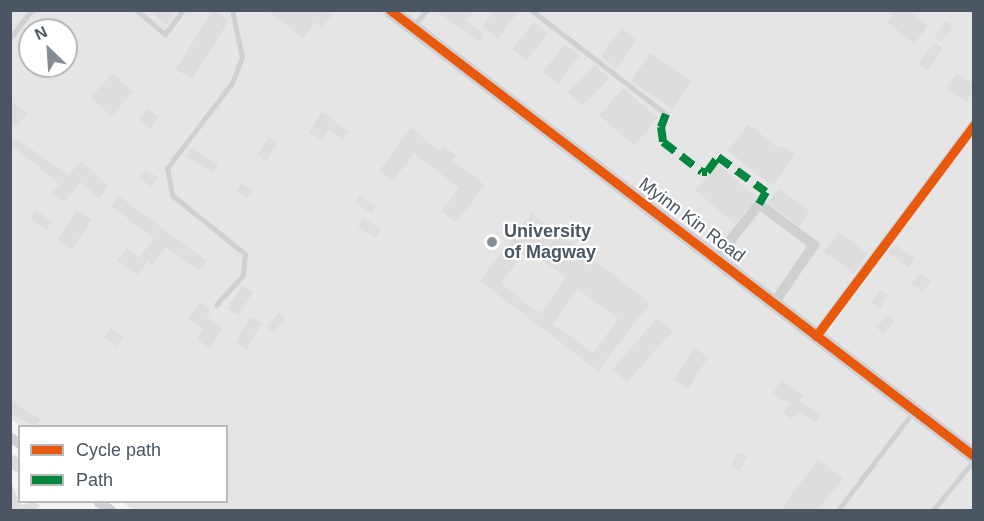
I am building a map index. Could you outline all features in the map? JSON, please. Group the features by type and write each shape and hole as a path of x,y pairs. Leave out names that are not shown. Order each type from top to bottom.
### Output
{"street":[{"name":"Myinn Kin Road","path":"390,10 974,458"},
{"path":"816,336 974,125"},
{"path":"716,259 759,204 805,238 814,245 774,303"}],"lane":[{"path":"10,38 32,10"},
{"path":"136,10 165,34 183,10"},
{"path":"216,305 243,274 245,254 172,195 167,168 232,83 242,57 232,10"},
{"path":"412,28 427,10"},
{"path":"531,10 666,114"},
{"path":"838,510 914,411"},
{"path":"933,510 974,458"}],"shaded area":[{"name":"University of Magway","path":"10,11 973,11 973,510 134,510 124,503 228,503 228,425 20,425 11,419"}],"building":[{"path":"149,10 176,10 166,24"},
{"path":"213,10 229,20 192,79 176,69"},
{"path":"267,10 325,10 332,15 322,28 315,22 303,38"},
{"path":"435,10 474,10 466,21 484,34 479,42"},
{"path":"494,10 519,10 498,39 482,27"},
{"path":"896,10 908,10 928,26 914,44 887,22"},
{"path":"946,21 953,26 942,42 934,37"},
{"path":"534,22 548,33 527,61 512,50"},
{"path":"621,29 636,40 616,68 601,57"},
{"path":"934,42 943,48 928,71 919,64"},
{"path":"564,44 579,55 558,84 543,73"},
{"path":"650,53 691,81 672,109 631,81"},
{"path":"595,65 609,79 582,106 568,92"},
{"path":"112,73 133,91 111,116 90,98"},
{"path":"956,73 974,84 967,103 946,89"},
{"path":"623,88 658,118 634,145 599,115"},
{"path":"10,100 27,113 17,127 10,122"},
{"path":"147,108 159,117 151,128 139,119"},
{"path":"322,112 349,132 343,140 328,130 321,140 309,132"},
{"path":"748,124 779,148 782,145 795,154 772,186 728,151"},
{"path":"411,128 439,150 443,146 456,155 452,160 485,185 456,222 441,211 459,188 414,153 393,181 379,171"},
{"path":"269,137 278,143 266,161 257,154"},
{"path":"17,139 69,175 81,160 108,186 99,199 81,182 64,202 52,193 59,184 12,145"},
{"path":"192,148 218,164 213,173 187,156"},
{"path":"718,164 758,197 735,224 696,191"},
{"path":"146,169 158,178 151,187 139,178"},
{"path":"241,184 252,190 247,198 237,191"},
{"path":"779,188 810,212 799,226 768,202"},
{"path":"360,195 377,206 372,213 355,203"},
{"path":"119,196 207,261 199,271 166,247 153,265 148,261 137,275 117,260 127,248 139,258 154,238 111,206"},
{"path":"36,210 52,222 46,230 30,218"},
{"path":"77,210 92,220 72,250 57,240"},
{"path":"532,213 650,303 598,371 480,281","holes":["527,249 566,277 540,314 501,283","578,289 618,319 593,353 553,324"]},
{"path":"363,218 381,229 376,237 358,227"},
{"path":"838,232 868,254 854,273 824,251"},
{"path":"894,244 915,258 908,268 888,252"},
{"path":"919,273 931,281 923,292 912,284"},
{"path":"242,285 253,292 238,316 227,309"},
{"path":"879,290 888,295 880,308 872,303"},
{"path":"200,302 211,310 206,316 223,329 209,348 197,339 204,330 188,318"},
{"path":"279,312 286,318 273,332 267,326"},
{"path":"888,315 895,322 883,334 876,327"},
{"path":"250,317 261,323 247,350 235,343"},
{"path":"657,318 672,331 627,382 612,369"},
{"path":"111,328 124,338 117,347 104,337"},
{"path":"694,348 708,357 688,389 673,380"},
{"path":"781,380 804,396 800,401 821,415 816,423 799,411 792,419 783,412 789,404 773,393"},
{"path":"10,399 40,419 33,425 10,413"},
{"path":"738,452 747,457 739,471 730,466"},
{"path":"13,454 18,458 18,473 10,468"},
{"path":"818,459 843,478 818,510 781,510"},
{"path":"10,480 18,503 21,505 37,503 40,507 34,510 10,510"}],"marked path":[{"path":"666,114 661,127 663,142 702,172 707,172 718,157 766,192 759,204"}],"cycle path":[{"path":"390,10 974,456"},
{"path":"816,336 974,125"}],"place":[{"name":"University of Magway","path":"492,242"}]}
